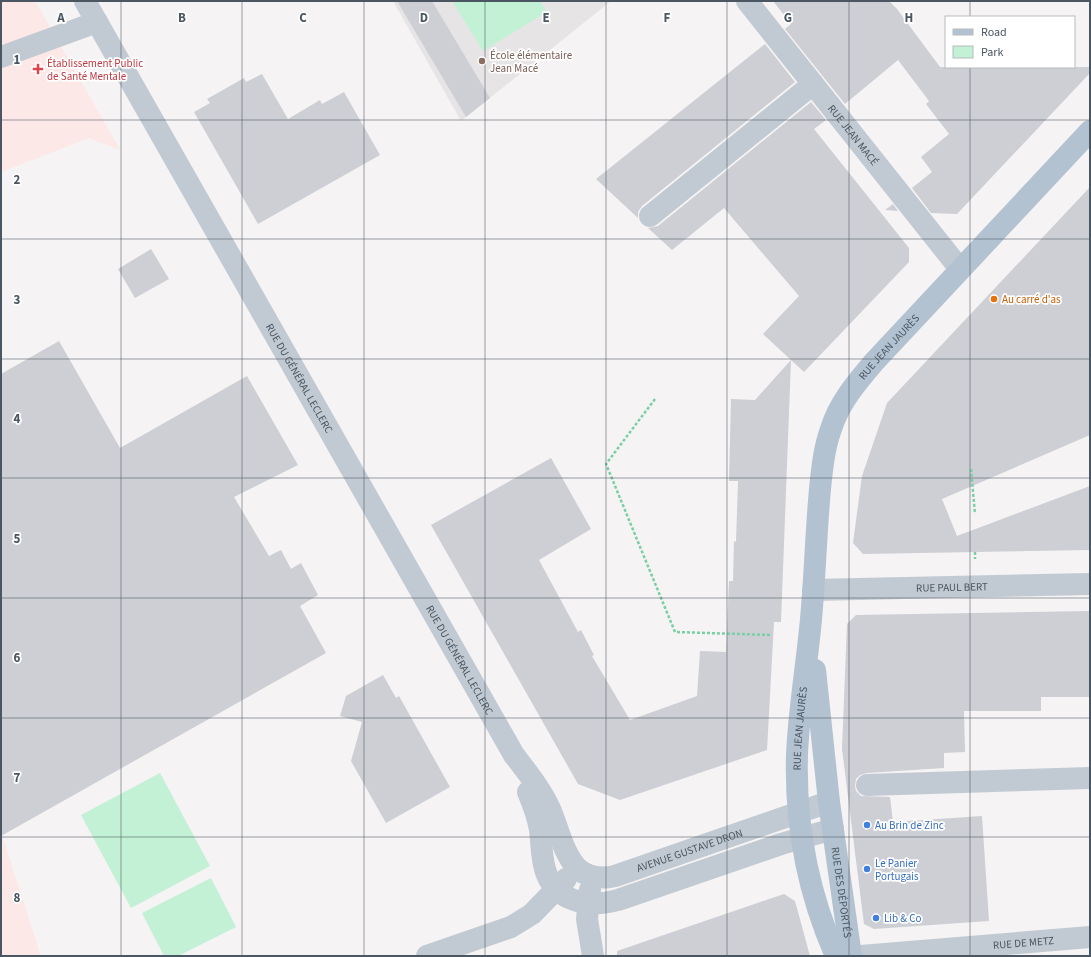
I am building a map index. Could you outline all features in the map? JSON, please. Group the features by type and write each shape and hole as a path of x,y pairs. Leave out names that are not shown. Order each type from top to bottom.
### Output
{"main road":[{"name":"RUE JEAN JAURÈS","path":"803,838 799,812 797,754 803,678 811,620 823,462 831,428 838,411 855,384 960,269 1090,131"},
{"name":"RUE JEAN JAURÈS","path":"811,620 819,723 833,829"},
{"name":"RUE DES DÉPORTÉS","path":"833,829 851,956"},
{"name":"RUE DES DÉPORTÉS","path":"803,838 815,898 836,956"}],"street":[{"name":"RUE DU GÉNÉRAL LECLERC","path":"85,1 514,755 540,790 550,808 564,844 585,872"},
{"name":"RUE JEAN MACÉ","path":"747,1 960,269"},
{"path":"1,57 97,22"},
{"path":"650,216 813,84"},
{"name":"RUE PAUL BERT","path":"813,590 1090,584"},
{"name":"RUE DU GÉNÉRAL LECLERC","path":"514,755 537,819 547,874 557,889"},
{"path":"867,785 1090,778"},
{"name":"AVENUE GUSTAVE DRON","path":"585,872 606,878 615,876 829,802"},
{"path":"557,889 571,899 588,904 602,904 833,829"},
{"path":"427,956 511,927 532,914 557,889 585,872 588,904 587,919 593,956"},
{"name":"RUE DE METZ","path":"861,956 1090,937"}],"path":[{"path":"655,398 606,464 675,632 772,635"},
{"path":"971,469 974,514"}],"shaded area":[{"name":"Établissement Public de Santé Mentale","path":"1,1 35,1 120,150 89,138 1,172"},
{"name":"École élémentaire Jean Macé","path":"393,1 611,1 461,121"},
{"path":"1,832 36,941 40,956 1,956"}],"green space":[{"path":"452,1 540,1 547,12 483,51"},
{"path":"160,773 210,866 131,908 81,815"},
{"path":"211,878 236,927 178,956 164,956 142,913"}],"building":[{"path":"397,1 432,1 490,98 466,117"},
{"path":"773,1 889,1 897,9 940,67 1090,67 1090,73 957,214 931,213 912,188 932,172 921,157 949,134 926,104 929,101 898,60 845,104 785,29 791,24"},
{"path":"765,44 795,82 642,206 638,212 638,218 596,179"},
{"path":"262,74 288,119 320,100 322,104 344,92 380,155 258,224 194,112 210,103 207,99 244,78 246,82"},
{"path":"811,102 826,120 814,129 909,248 909,262 804,372 763,334 799,296 724,208 672,250 648,228 658,226"},
{"path":"1090,187 1090,435 942,499 957,536 1090,486 1090,550 863,554 853,543 862,476 887,403"},
{"path":"893,204 898,211 885,210"},
{"path":"151,249 169,279 135,298 118,269"},
{"path":"59,341 120,448 247,376 298,465 234,497 269,556 281,550 291,569 301,563 318,595 300,606 326,653 1,836 1,374"},
{"path":"791,360 781,622 774,622 767,750 620,800 578,784 431,525 551,458 591,529 539,560 578,632 581,630 594,655 592,656 630,720 697,696 700,651 726,652 729,581 733,581 734,541 736,542 738,481 729,481 731,399 755,400"},
{"path":"1090,611 1090,697 1041,697 1041,711 964,711 965,752 944,753 944,768 867,773 860,775 856,779 856,791 861,796 890,797 893,822 982,816 989,921 874,929 864,924 842,749 847,624 856,615"},
{"path":"383,675 396,698 399,696 450,787 386,823 351,761 362,722 340,716 346,696"},
{"path":"784,894 795,901 810,956 617,956 617,951"}],"place":[{"name":"École élémentaire Jean Macé","path":"482,61"},
{"name":"Établissement Public de Santé Mentale","path":"38,69"},
{"name":"Au carré d'as","path":"994,299"},
{"name":"Au Brin de Zinc","path":"867,825"},
{"name":"Le Panier Portugais","path":"867,869"},
{"name":"Lib & Co","path":"876,918"}]}
